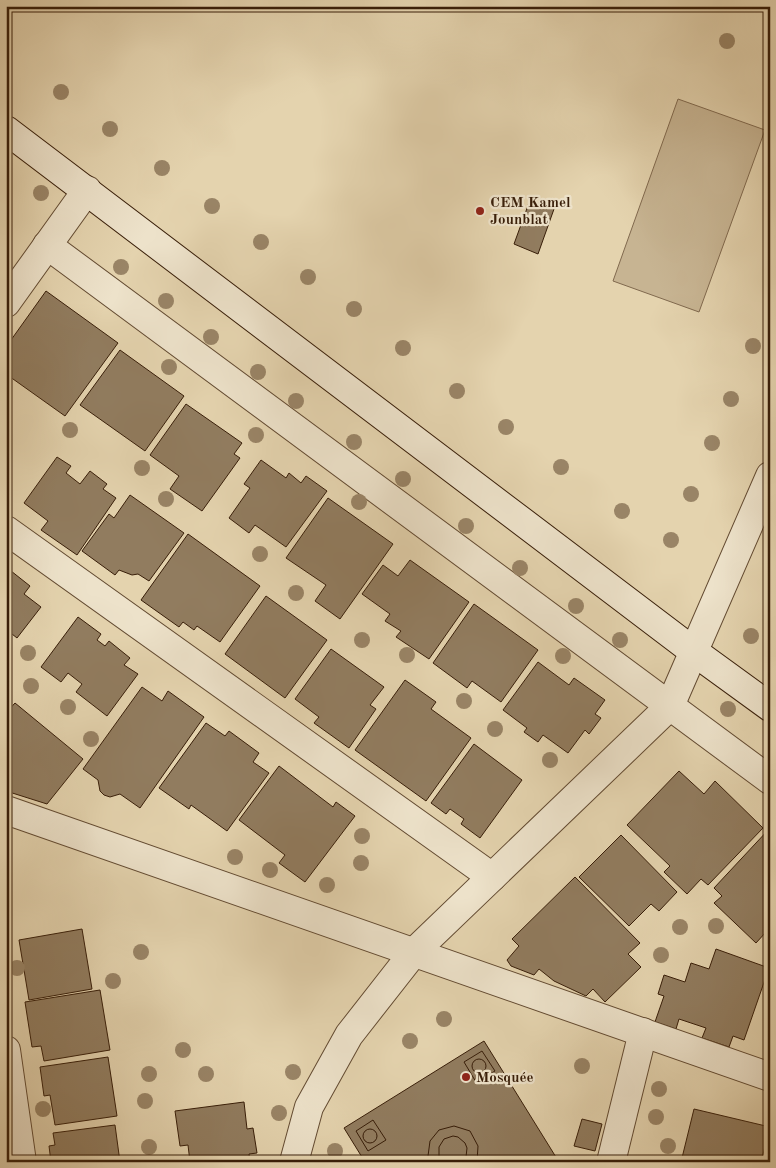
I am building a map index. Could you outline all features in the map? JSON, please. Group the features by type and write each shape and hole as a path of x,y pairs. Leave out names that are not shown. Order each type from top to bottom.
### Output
{"street":[{"path":"6,130 693,651 770,707"},
{"path":"6,303 87,190"},
{"path":"48,245 770,780"},
{"path":"294,1162 309,1107 349,1035 414,952 670,706 770,476"},
{"path":"6,530 492,877"},
{"path":"6,810 770,1076"},
{"path":"611,1162 643,1032"},
{"path":"6,1050 22,1162"}],"shaded area":[{"path":"678,99 765,130 699,312 613,281"}],"building":[{"path":"530,200 554,209 538,254 514,244"},
{"path":"46,291 118,343 65,416 6,374 6,347"},
{"path":"120,350 184,396 145,451 80,405"},
{"path":"186,404 242,443 234,454 240,458 202,511 170,489 179,476 150,455"},
{"path":"57,457 71,466 66,473 80,484 90,471 107,484 103,489 116,498 77,555 41,530 48,521 24,503"},
{"path":"261,460 286,478 289,473 301,483 306,476 327,491 286,547 255,525 249,533 229,518 250,488 244,484"},
{"path":"130,495 184,533 149,581 138,574 132,575 119,570 115,575 82,551 109,514 114,518"},
{"path":"328,498 393,544 340,619 315,601 326,585 286,558"},
{"path":"188,534 260,586 220,642 197,626 194,630 183,622 179,627 141,600"},
{"path":"410,560 469,602 429,659 396,637 401,631 385,621 390,614 362,594 383,565 398,576"},
{"path":"6,567 30,586 24,594 41,607 17,638 12,634 6,642"},
{"path":"266,596 327,640 285,698 225,654"},
{"path":"474,604 538,650 501,702 472,681 467,688 433,663"},
{"path":"78,617 101,634 97,640 105,646 109,641 130,658 124,665 138,674 107,716 76,692 82,684 68,673 61,682 41,667"},
{"path":"331,649 384,687 370,705 376,709 349,748 314,723 319,717 295,699"},
{"path":"538,662 569,685 574,678 605,700 595,714 601,718 589,734 585,730 568,753 543,735 538,742 524,732 527,728 503,710"},
{"path":"405,680 436,702 431,709 471,738 426,801 355,750"},
{"path":"142,687 162,701 168,691 204,717 140,808 120,794 110,797 104,795 100,791 98,780 83,769"},
{"path":"15,703 83,759 47,804 6,791 6,713"},
{"path":"206,723 225,736 229,731 259,753 253,762 269,773 227,831 191,805 189,809 159,788"},
{"path":"474,744 522,780 480,838 461,824 464,819 450,809 446,814 431,803"},
{"path":"279,766 333,807 336,802 355,816 305,882 279,863 285,855 239,820"},
{"path":"679,771 704,794 715,781 763,828 708,885 701,879 687,894 664,872 670,866 627,825"},
{"path":"770,828 770,935 766,932 756,943 714,903 722,896 714,888"},
{"path":"621,835 677,892 659,911 651,904 629,926 579,877"},
{"path":"575,877 640,943 628,954 641,967 605,1002 593,989 586,996 554,981 539,969 534,975 511,966 507,960 519,946 512,939"},
{"path":"82,929 92,989 29,1000 19,940"},
{"path":"716,949 769,968 744,1040 733,1036 729,1047 702,1038 706,1028 679,1019 676,1029 655,1022 664,996 658,994 664,975 685,982 691,963 709,969"},
{"path":"100,990 110,1050 44,1061 41,1046 32,1047 25,1002"},
{"name":"Mosquée","path":"484,1041 559,1162 365,1162 344,1128"},
{"path":"482,1051 495,1071 476,1082 464,1062"},
{"path":"108,1057 117,1116 55,1125 50,1095 44,1096 40,1067"},
{"path":"476,1059 482,1059 486,1066 482,1073 476,1073 472,1069 472,1063"},
{"path":"244,1102 247,1129 253,1128 257,1153 249,1154 250,1162 190,1162 188,1145 180,1146 175,1111"},
{"path":"694,1109 770,1127 761,1162 681,1162"},
{"path":"582,1119 602,1124 595,1151 574,1146"},
{"path":"373,1120 386,1140 368,1151 356,1131"},
{"path":"115,1125 120,1162 51,1162 49,1146 55,1145 53,1133"},
{"path":"454,1126 470,1131 478,1146 477,1162 431,1162 428,1156 430,1141 439,1130"},
{"path":"367,1129 373,1129 377,1136 373,1143 367,1143 363,1139 363,1133"},
{"path":"453,1136 458,1137 465,1143 467,1148 466,1157 463,1162 443,1162 439,1156 439,1147 444,1139"}],"place":[{"name":"CEM Kamel Jounblat","path":"480,211"},
{"name":"Mosquée","path":"466,1077"}]}
